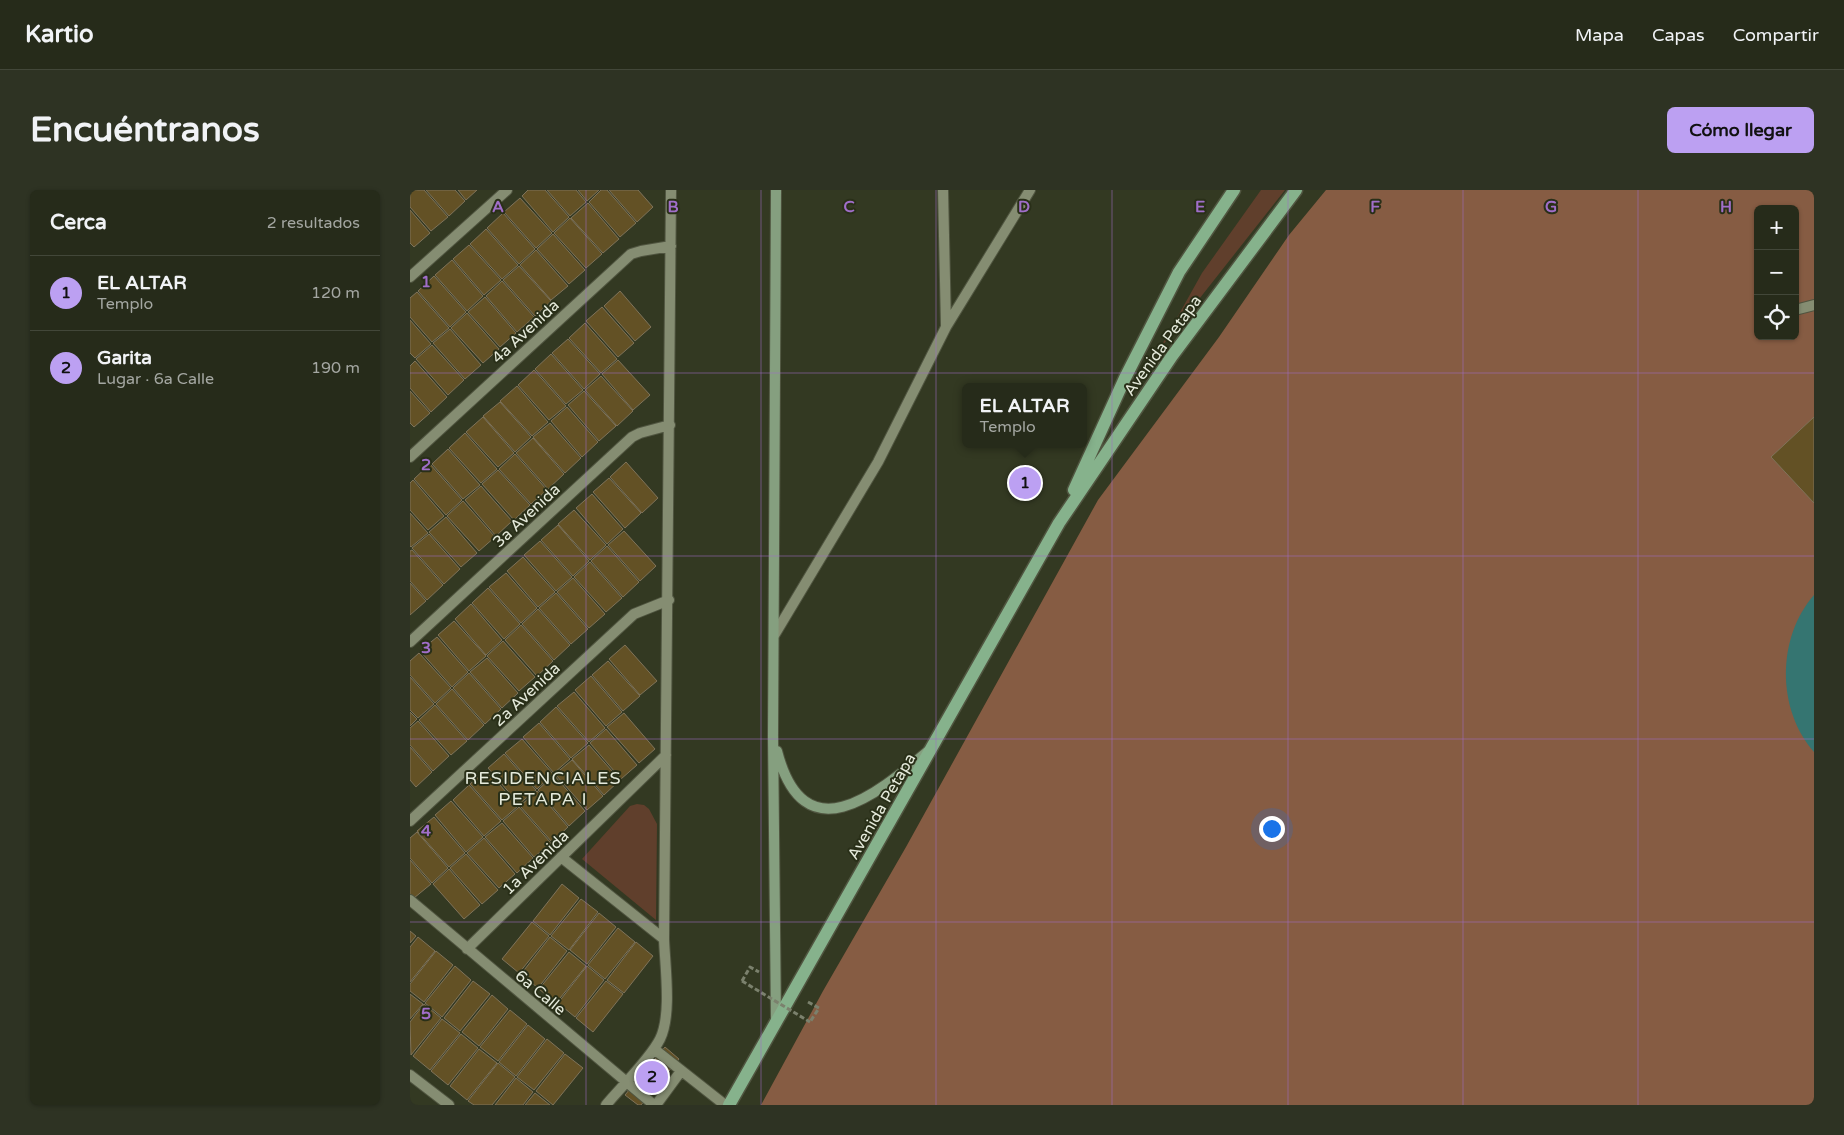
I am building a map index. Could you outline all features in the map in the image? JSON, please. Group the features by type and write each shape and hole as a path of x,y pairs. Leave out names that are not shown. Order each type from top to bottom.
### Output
{"main road":[{"name":"Avenida Petapa","path":"729,1105 1059,523 1125,378 1175,281 1234,190"},
{"name":"Avenida Petapa","path":"1059,523 1172,356 1296,190"}],"street":[{"path":"410,277 507,190"},
{"path":"606,1105 654,1049 660,1039 666,1020 664,939 669,600 671,190"},
{"path":"776,190 774,736 776,1022"},
{"path":"943,190 946,326"},
{"path":"775,634 878,462 946,326 1030,190"},
{"name":"4a Avenida","path":"410,458 631,254 671,246"},
{"path":"1799,309 1814,305"},
{"name":"3a Avenida","path":"410,642 632,438 640,433 670,425"},
{"name":"2a Avenida","path":"410,822 634,614 669,600"},
{"path":"774,736 780,762 789,784 805,801 817,807 827,809 851,805 864,799 900,774 934,746"},
{"name":"1a Avenida","path":"467,949 666,756"},
{"path":"561,857 664,939"},
{"name":"6a Calle","path":"410,900 655,1105"},
{"path":"654,1049 725,1105"},
{"path":"655,1105 681,1071"},
{"path":"410,1074 449,1105"}],"path":[{"path":"750,967 742,981 810,1022 819,1008"}],"shaded area":[{"path":"1261,190 1285,190 1159,350 1202,273"},
{"path":"1326,190 1814,190 1814,1105 761,1105 1098,500 1219,337 1289,235"},
{"path":"644,805 649,809 657,824 656,920 582,859 630,806"}],"water":[{"path":"1814,595 1814,752 1802,735 1793,715 1788,695 1786,673 1793,631 1802,612"}],"building":[{"path":"410,190 424,190 448,217 431,231 410,207"},
{"path":"426,190 455,190 465,201 449,216"},
{"path":"458,190 477,190 466,200"},
{"path":"528,190 545,190 569,217 553,232 522,196"},
{"path":"547,190 576,190 586,202 570,216"},
{"path":"578,190 599,190 587,201"},
{"path":"601,190 607,190 636,223 620,237 589,202"},
{"path":"609,190 638,190 653,207 637,222"},
{"path":"520,198 552,233 536,248 504,212"},
{"path":"588,203 619,239 603,253 571,218"},
{"path":"410,210 430,233 414,247 410,243"},
{"path":"503,213 535,249 519,264 487,228"},
{"path":"570,218 602,254 586,268 554,233"},
{"path":"486,229 518,265 502,279 470,244"},
{"path":"553,234 585,270 569,284 537,249"},
{"path":"469,245 501,280 484,295 453,259"},
{"path":"536,250 568,286 551,300 520,265"},
{"path":"452,260 483,296 467,311 435,275"},
{"path":"519,266 551,301 535,316 503,280"},
{"path":"434,276 466,312 450,327 418,291"},
{"path":"502,281 534,317 517,332 486,296"},
{"path":"620,291 651,327 635,341 604,306"},
{"path":"417,292 449,328 432,342 410,317 410,298"},
{"path":"485,297 516,333 500,347 468,312"},
{"path":"602,307 634,343 618,357 586,321"},
{"path":"467,313 499,349 483,363 451,328"},
{"path":"410,320 431,344 415,358 410,353"},
{"path":"585,323 617,359 601,373 569,338"},
{"path":"450,329 481,365 465,379 433,343"},
{"path":"568,339 600,374 584,389 552,353"},
{"path":"432,345 464,380 448,395 416,359"},
{"path":"551,354 583,390 566,404 535,369"},
{"path":"618,360 650,395 633,410 602,374"},
{"path":"415,361 447,397 431,412 410,388 410,366"},
{"path":"534,370 566,406 549,420 518,385"},
{"path":"601,376 633,411 617,426 585,390"},
{"path":"517,386 548,422 532,436 500,401"},
{"path":"410,391 430,413 414,427 410,423"},
{"path":"584,391 616,426 599,441 568,405"},
{"path":"500,402 531,437 515,452 483,416"},
{"path":"567,407 598,442 582,457 551,421"},
{"path":"483,417 514,453 498,467 466,432"},
{"path":"1814,417 1814,503 1771,457"},
{"path":"550,423 581,458 565,473 533,437"},
{"path":"465,433 497,469 481,483 449,448"},
{"path":"533,438 564,474 548,489 516,453"},
{"path":"448,449 480,485 463,499 432,464"},
{"path":"515,454 547,490 531,504 499,469"},
{"path":"626,462 658,498 642,513 610,477"},
{"path":"430,464 462,500 446,515 414,479"},
{"path":"498,470 530,505 514,520 482,484"},
{"path":"609,478 641,513 625,528 593,492"},
{"path":"413,480 444,516 428,530 410,510 410,483"},
{"path":"481,486 512,521 496,536 465,500"},
{"path":"592,494 623,529 607,544 576,508"},
{"path":"463,501 495,537 479,551 447,516"},
{"path":"574,510 606,545 590,560 558,524"},
{"path":"410,513 428,533 411,547 410,546"},
{"path":"446,517 477,553 461,567 429,532"},
{"path":"558,525 589,561 573,576 541,540"},
{"path":"624,531 656,566 640,581 608,545"},
{"path":"429,534 460,569 444,584 412,548"},
{"path":"540,541 572,577 556,591 524,555"},
{"path":"607,546 639,582 623,597 591,561"},
{"path":"412,550 443,585 427,600 410,581 410,551"},
{"path":"523,557 555,592 538,607 507,571"},
{"path":"590,562 622,598 606,612 574,577"},
{"path":"506,573 537,608 521,623 489,587"},
{"path":"573,578 605,614 589,628 557,592"},
{"path":"410,583 426,601 410,615"},
{"path":"488,588 520,624 504,639 472,603"},
{"path":"556,593 588,629 571,644 539,608"},
{"path":"471,604 502,640 486,655 455,619"},
{"path":"538,609 570,645 554,660 522,624"},
{"path":"454,621 486,656 469,671 438,635"},
{"path":"521,625 553,661 537,676 505,640"},
{"path":"437,637 468,672 452,687 420,651"},
{"path":"503,641 535,677 519,691 487,656"},
{"path":"625,645 657,681 640,695 609,659"},
{"path":"419,653 451,688 435,703 410,675 410,661"},
{"path":"487,658 518,693 502,708 470,672"},
{"path":"608,661 640,696 623,711 592,675"},
{"path":"469,673 501,709 485,724 453,688"},
{"path":"591,676 622,712 606,726 575,690"},
{"path":"410,677 434,704 418,718 410,710"},
{"path":"452,689 484,725 468,740 436,704"},
{"path":"574,692 605,728 589,742 557,706"},
{"path":"435,705 467,741 451,755 419,720"},
{"path":"556,707 588,743 571,758 540,722"},
{"path":"410,712 417,719 410,726"},
{"path":"624,713 655,749 639,763 607,727"},
{"path":"418,721 449,756 433,771 410,745 410,728"},
{"path":"539,723 570,759 554,773 523,737"},
{"path":"606,729 637,765 621,779 590,743"},
{"path":"522,739 553,774 537,789 505,753"},
{"path":"589,745 620,780 604,795 572,759"},
{"path":"410,747 432,772 416,787 410,780"},
{"path":"504,754 536,790 519,804 488,768"},
{"path":"572,760 603,796 587,810 555,774"},
{"path":"487,770 518,806 502,820 470,784"},
{"path":"554,775 585,811 569,826 538,790"},
{"path":"469,785 501,821 484,836 453,800"},
{"path":"537,791 568,827 552,842 520,806"},
{"path":"451,801 483,837 466,852 435,815"},
{"path":"519,807 551,843 534,857 503,821"},
{"path":"434,817 465,853 449,867 417,831"},
{"path":"502,823 533,858 517,873 485,837"},
{"path":"417,832 448,868 432,883 410,858 410,838"},
{"path":"484,838 515,874 499,888 467,853"},
{"path":"466,854 498,890 482,904 450,868"},
{"path":"410,860 431,884 414,898 410,894"},
{"path":"449,869 480,905 464,919 433,884"},
{"path":"562,884 579,898 550,935 533,921"},
{"path":"581,899 598,912 569,950 551,936"},
{"path":"599,913 616,927 587,964 570,950"},
{"path":"532,922 549,936 519,973 502,959"},
{"path":"618,928 635,942 605,979 588,965"},
{"path":"410,931 416,936 410,943"},
{"path":"418,937 435,951 410,982 410,947"},
{"path":"550,937 567,951 538,988 521,974"},
{"path":"636,942 653,956 624,993 607,980"},
{"path":"436,951 453,965 424,1002 410,991 410,984"},
{"path":"569,952 586,966 556,1003 539,989"},
{"path":"455,966 471,980 442,1017 425,1003"},
{"path":"587,966 604,980 575,1017 558,1003"},
{"path":"473,981 490,994 460,1031 444,1018"},
{"path":"606,981 623,994 593,1032 576,1018"},
{"path":"410,994 423,1004 410,1019"},
{"path":"492,995 508,1009 479,1046 462,1032"},
{"path":"424,1004 441,1018 411,1055 410,1022"},
{"path":"510,1010 527,1024 498,1061 480,1047"},
{"path":"442,1019 460,1033 430,1070 413,1056"},
{"path":"528,1025 545,1039 516,1076 499,1062"},
{"path":"461,1034 478,1048 448,1085 431,1071"},
{"path":"547,1039 564,1053 534,1090 517,1077"},
{"path":"665,1047 679,1059 641,1105 638,1105 625,1095"},
{"path":"479,1049 497,1063 467,1100 450,1086"},
{"path":"565,1054 583,1068 553,1105 536,1091"},
{"path":"498,1063 515,1077 492,1105 474,1105 468,1101"},
{"path":"516,1078 533,1092 523,1105 495,1105"},
{"path":"535,1093 550,1105 525,1105"}],"place":[{"name":"EL ALTAR","path":"1025,483"},
{"name":"Garita","path":"652,1077"}],"district":[{"name":"RESIDENCIALES PETAPA I","path":"543,788"}]}
